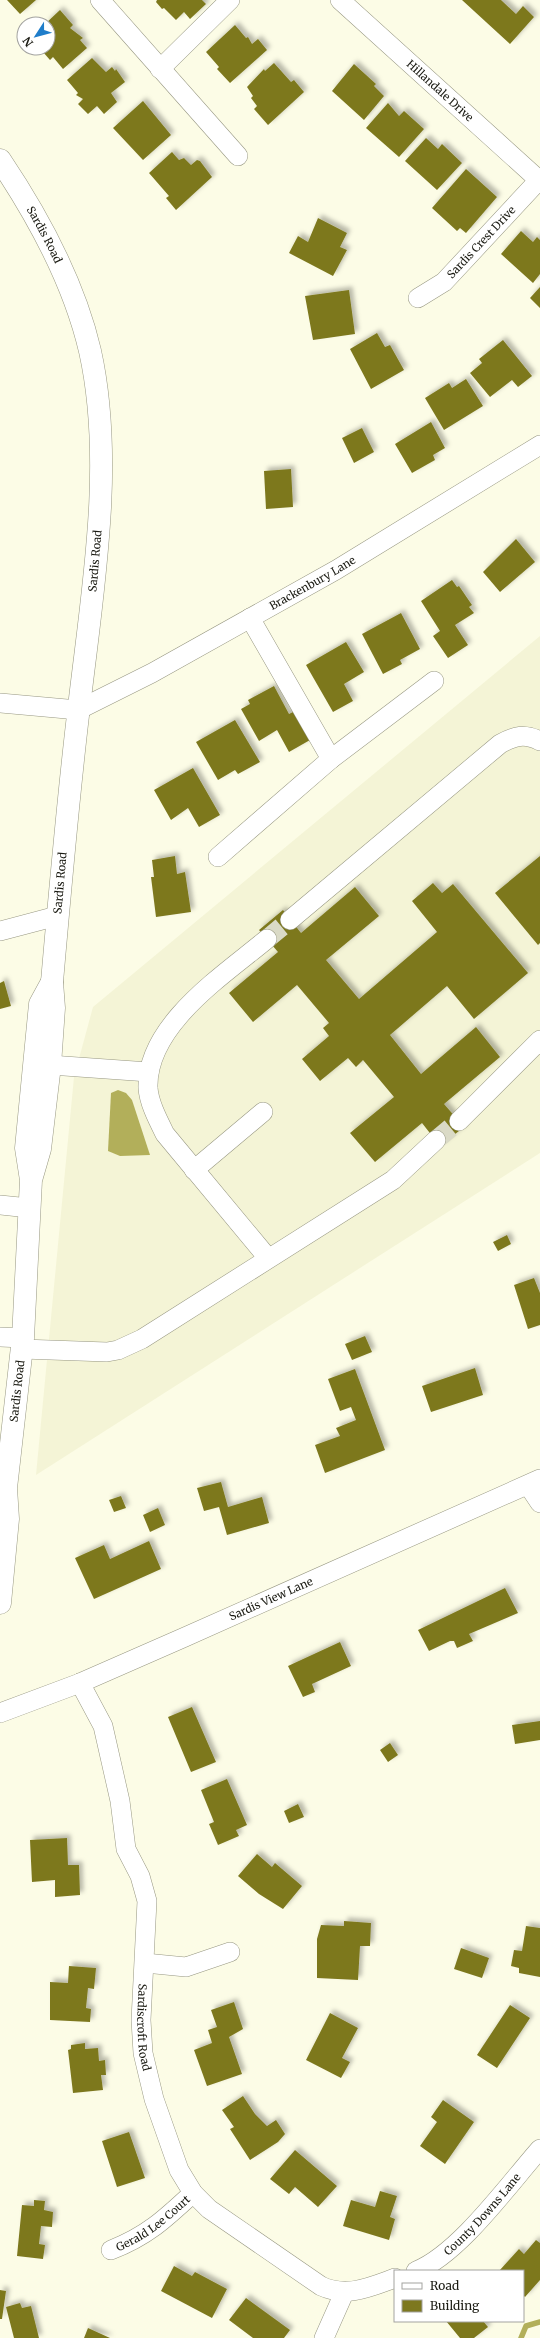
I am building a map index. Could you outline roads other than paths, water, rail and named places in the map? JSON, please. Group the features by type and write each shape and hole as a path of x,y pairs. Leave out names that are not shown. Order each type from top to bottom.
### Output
{"main road":[{"name":"Sardis Road","path":"0,160 36,217 60,266 85,332 98,402 100,464 99,514 91,609 78,710 57,916 52,982 54,1008 50,1065 40,1149 31,1180 22,1344 6,1488 8,1519 0,1603"},
{"name":"Sardis Road","path":"31,1180 26,1148 39,1011 40,1004 52,982"}],"street":[{"path":"100,0 238,156"},
{"path":"160,69 230,0"},
{"name":"Hillandale Drive","path":"340,0 539,180"},
{"name":"Sardis Crest Drive","path":"418,298 444,282 539,180"},
{"name":"Brackenbury Lane","path":"78,710 152,673 336,570 540,445"},
{"path":"250,618 330,759"},
{"path":"218,857 330,759 434,681"},
{"path":"0,703 78,710"},
{"path":"290,920 500,744 513,737 530,736 540,741"},
{"path":"0,931 57,916"},
{"path":"267,939 185,1009 165,1032 157,1047 149,1072 148,1088 156,1116 164,1134 268,1258"},
{"path":"459,1121 540,1040"},
{"path":"50,1065 149,1072"},
{"path":"194,1170 262,1112"},
{"path":"0,1337 22,1344 107,1352 118,1350 142,1339 393,1180 436,1140"},
{"path":"0,1205 29,1208"},
{"path":"534,1482 540,1503"},
{"name":"Sardis View Lane","path":"0,1713 80,1682 534,1482"},
{"name":"Sardiscroft Road","path":"80,1682 103,1726 120,1801 126,1849 140,1876 147,1901 141,2020 142,2053 169,2145 179,2170 193,2193 209,2209 321,2286 331,2291 344,2293"},
{"path":"145,1963 186,1967 230,1952"},
{"name":"County Downs Lane","path":"418,2270 446,2254 464,2236 540,2149"},
{"name":"Gerald Lee Court","path":"111,2250 130,2243 154,2228 193,2193"},
{"path":"324,2338 344,2293 354,2292 394,2278"}],"waterway":[{"path":"521,2338 526,2326 540,2322"}],"tunnel":[{"path":"267,939 290,920"},
{"path":"436,1140 459,1121"}]}
